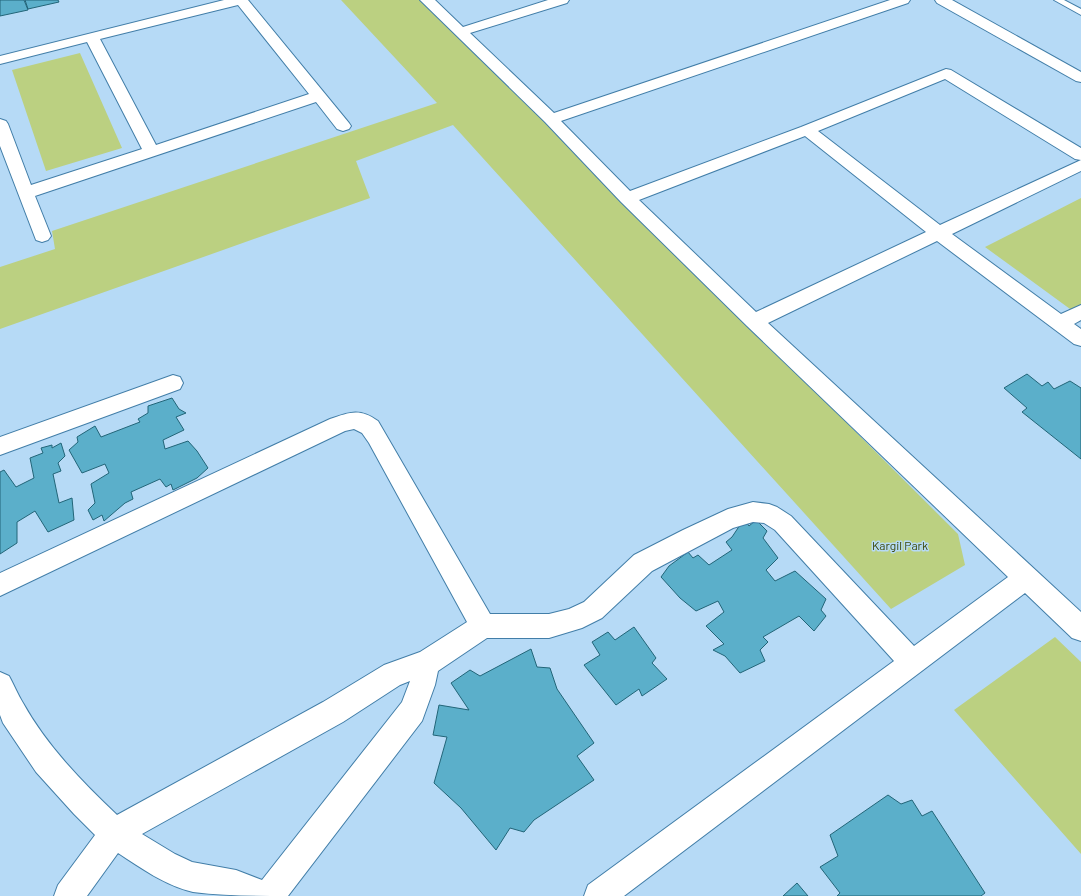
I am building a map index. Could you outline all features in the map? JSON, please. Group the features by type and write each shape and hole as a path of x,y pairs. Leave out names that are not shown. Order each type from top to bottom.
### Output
{"street":[{"path":"0,60 240,0 343,126"},
{"path":"427,0 551,119 627,198 754,321 1081,629"},
{"path":"460,32 562,0"},
{"path":"551,119 903,0"},
{"path":"942,0 1081,78"},
{"path":"968,0 1035,37"},
{"path":"92,38 151,151"},
{"path":"627,198 806,130 946,73 1081,155"},
{"path":"26,192 319,96"},
{"path":"0,124 42,236"},
{"path":"806,130 940,234 1081,339"},
{"path":"754,321 940,234 1081,165"},
{"path":"1059,323 1081,312"},
{"path":"0,446 173,383"},
{"path":"0,585 229,478 321,432 354,420 362,421 370,427 377,437 483,626"},
{"path":"70,896 114,833 333,712 393,674 427,662 483,626 549,626 573,620 593,610 643,563 728,519 754,512 769,514 783,523 913,662"},
{"path":"598,896 1026,578"},
{"path":"269,896 412,711 422,684 427,662"},
{"path":"0,685 13,713 46,762 84,804 114,833 164,865 192,877 236,886 265,896"}],"lane":[{"path":"1058,0 1081,12"}],"green space":[{"name":"Kargil Park","path":"341,0 423,0 958,534 965,565 891,609 453,125 356,161 370,198 0,329 0,267 55,249 52,231 437,103"},
{"path":"80,53 122,148 46,171 12,70"},
{"path":"1081,198 1081,317 985,247"},
{"path":"1055,637 1081,662 1081,854 954,710"}],"building":[{"path":"0,0 24,0 28,10 0,16"},
{"path":"25,0 58,0 59,2 28,9"},
{"path":"1027,374 1042,386 1048,382 1054,389 1070,381 1081,388 1081,459 1022,412 1027,408 1004,388"},
{"path":"172,398 179,409 186,413 176,417 184,430 163,440 165,449 188,441 197,451 208,468 197,478 173,490 171,484 166,487 160,479 131,492 133,499 125,503 104,521 102,515 93,520 88,510 95,503 91,484 109,473 105,464 82,473 69,450 78,442 77,437 95,426 101,437 140,422 138,419 148,413 148,406"},
{"path":"61,443 65,456 58,463 61,471 53,474 59,503 72,498 74,520 48,532 35,511 17,522 17,543 0,554 0,472 4,470 16,487 34,478 30,458 43,453 41,448 52,445 52,448"},
{"path":"744,519 749,526 756,520 767,531 763,538 778,558 766,570 775,581 795,571 826,599 821,610 826,616 814,631 799,616 763,637 768,642 760,650 765,661 740,673 725,656 713,650 724,644 706,626 724,612 718,601 696,611 680,598 661,577 669,566 688,552 693,558 698,555 709,565 732,550 726,542 732,537"},
{"path":"634,627 656,658 652,663 667,679 642,696 639,689 616,705 584,665 600,655 592,642 608,632 615,640"},
{"path":"531,649 537,667 550,668 557,689 594,743 577,756 594,780 534,820 524,832 510,828 496,850 461,808 434,783 447,737 433,735 439,705 469,710 451,683 470,670 480,676"},
{"path":"888,795 901,804 912,800 922,816 932,811 985,893 981,896 837,896 840,893 820,867 838,856 830,835"},
{"path":"797,883 808,896 783,896"}]}
